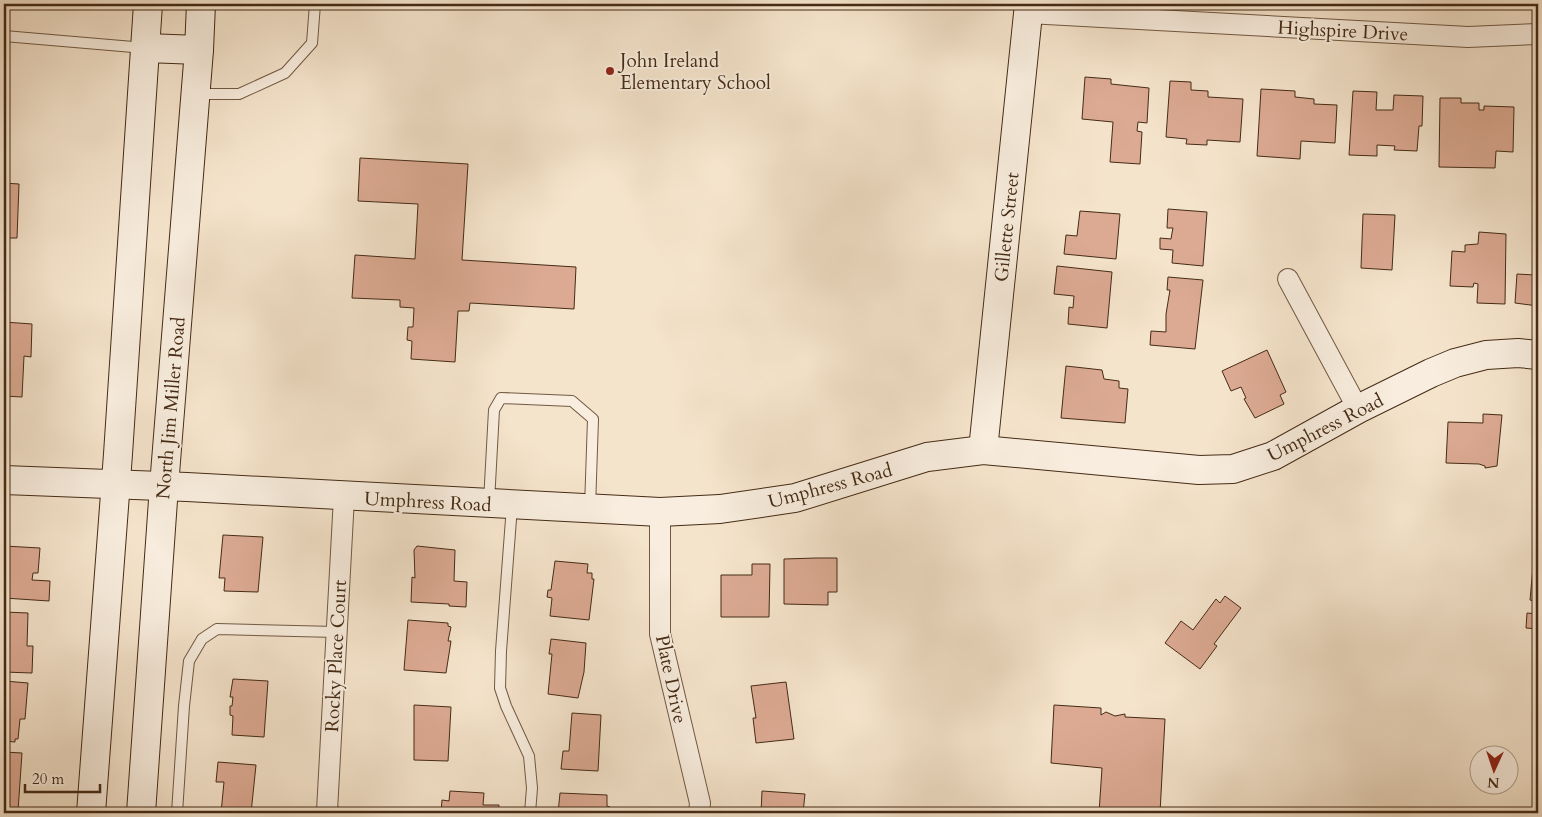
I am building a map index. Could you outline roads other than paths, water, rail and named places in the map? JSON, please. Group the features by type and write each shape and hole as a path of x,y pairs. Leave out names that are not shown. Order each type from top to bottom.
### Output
{"street":[{"path":"91,813 116,485 148,4"},
{"name":"North Jim Miller Road","path":"141,813 201,4"},
{"name":"Highspire Drive","path":"1028,8 1468,37 1538,34"},
{"name":"Gillette Street","path":"983,450 1028,8"},
{"path":"146,48 199,50"},
{"path":"1288,279 1358,409"},
{"name":"Umphress Road","path":"4,480 164,486 660,512 720,509 796,498 928,457 983,450 1199,470 1233,469 1273,456 1358,409 1431,373 1455,364 1486,355 1538,355"},
{"name":"Rocky Place Court","path":"330,813 326,811 344,496"},
{"name":"Plate Drive","path":"660,512 660,634 700,803 699,813"}],"lane":[{"path":"195,94 239,94 285,73 312,43 314,4"},
{"path":"4,36 146,48"},
{"path":"530,813 532,788 529,756 506,706 500,688 500,504 494,410 501,398 572,401 593,419 590,509"},
{"path":"177,813 189,660 202,639 217,629 336,632"}],"place":[{"name":"John Ireland Elementary School","path":"610,71"}]}
